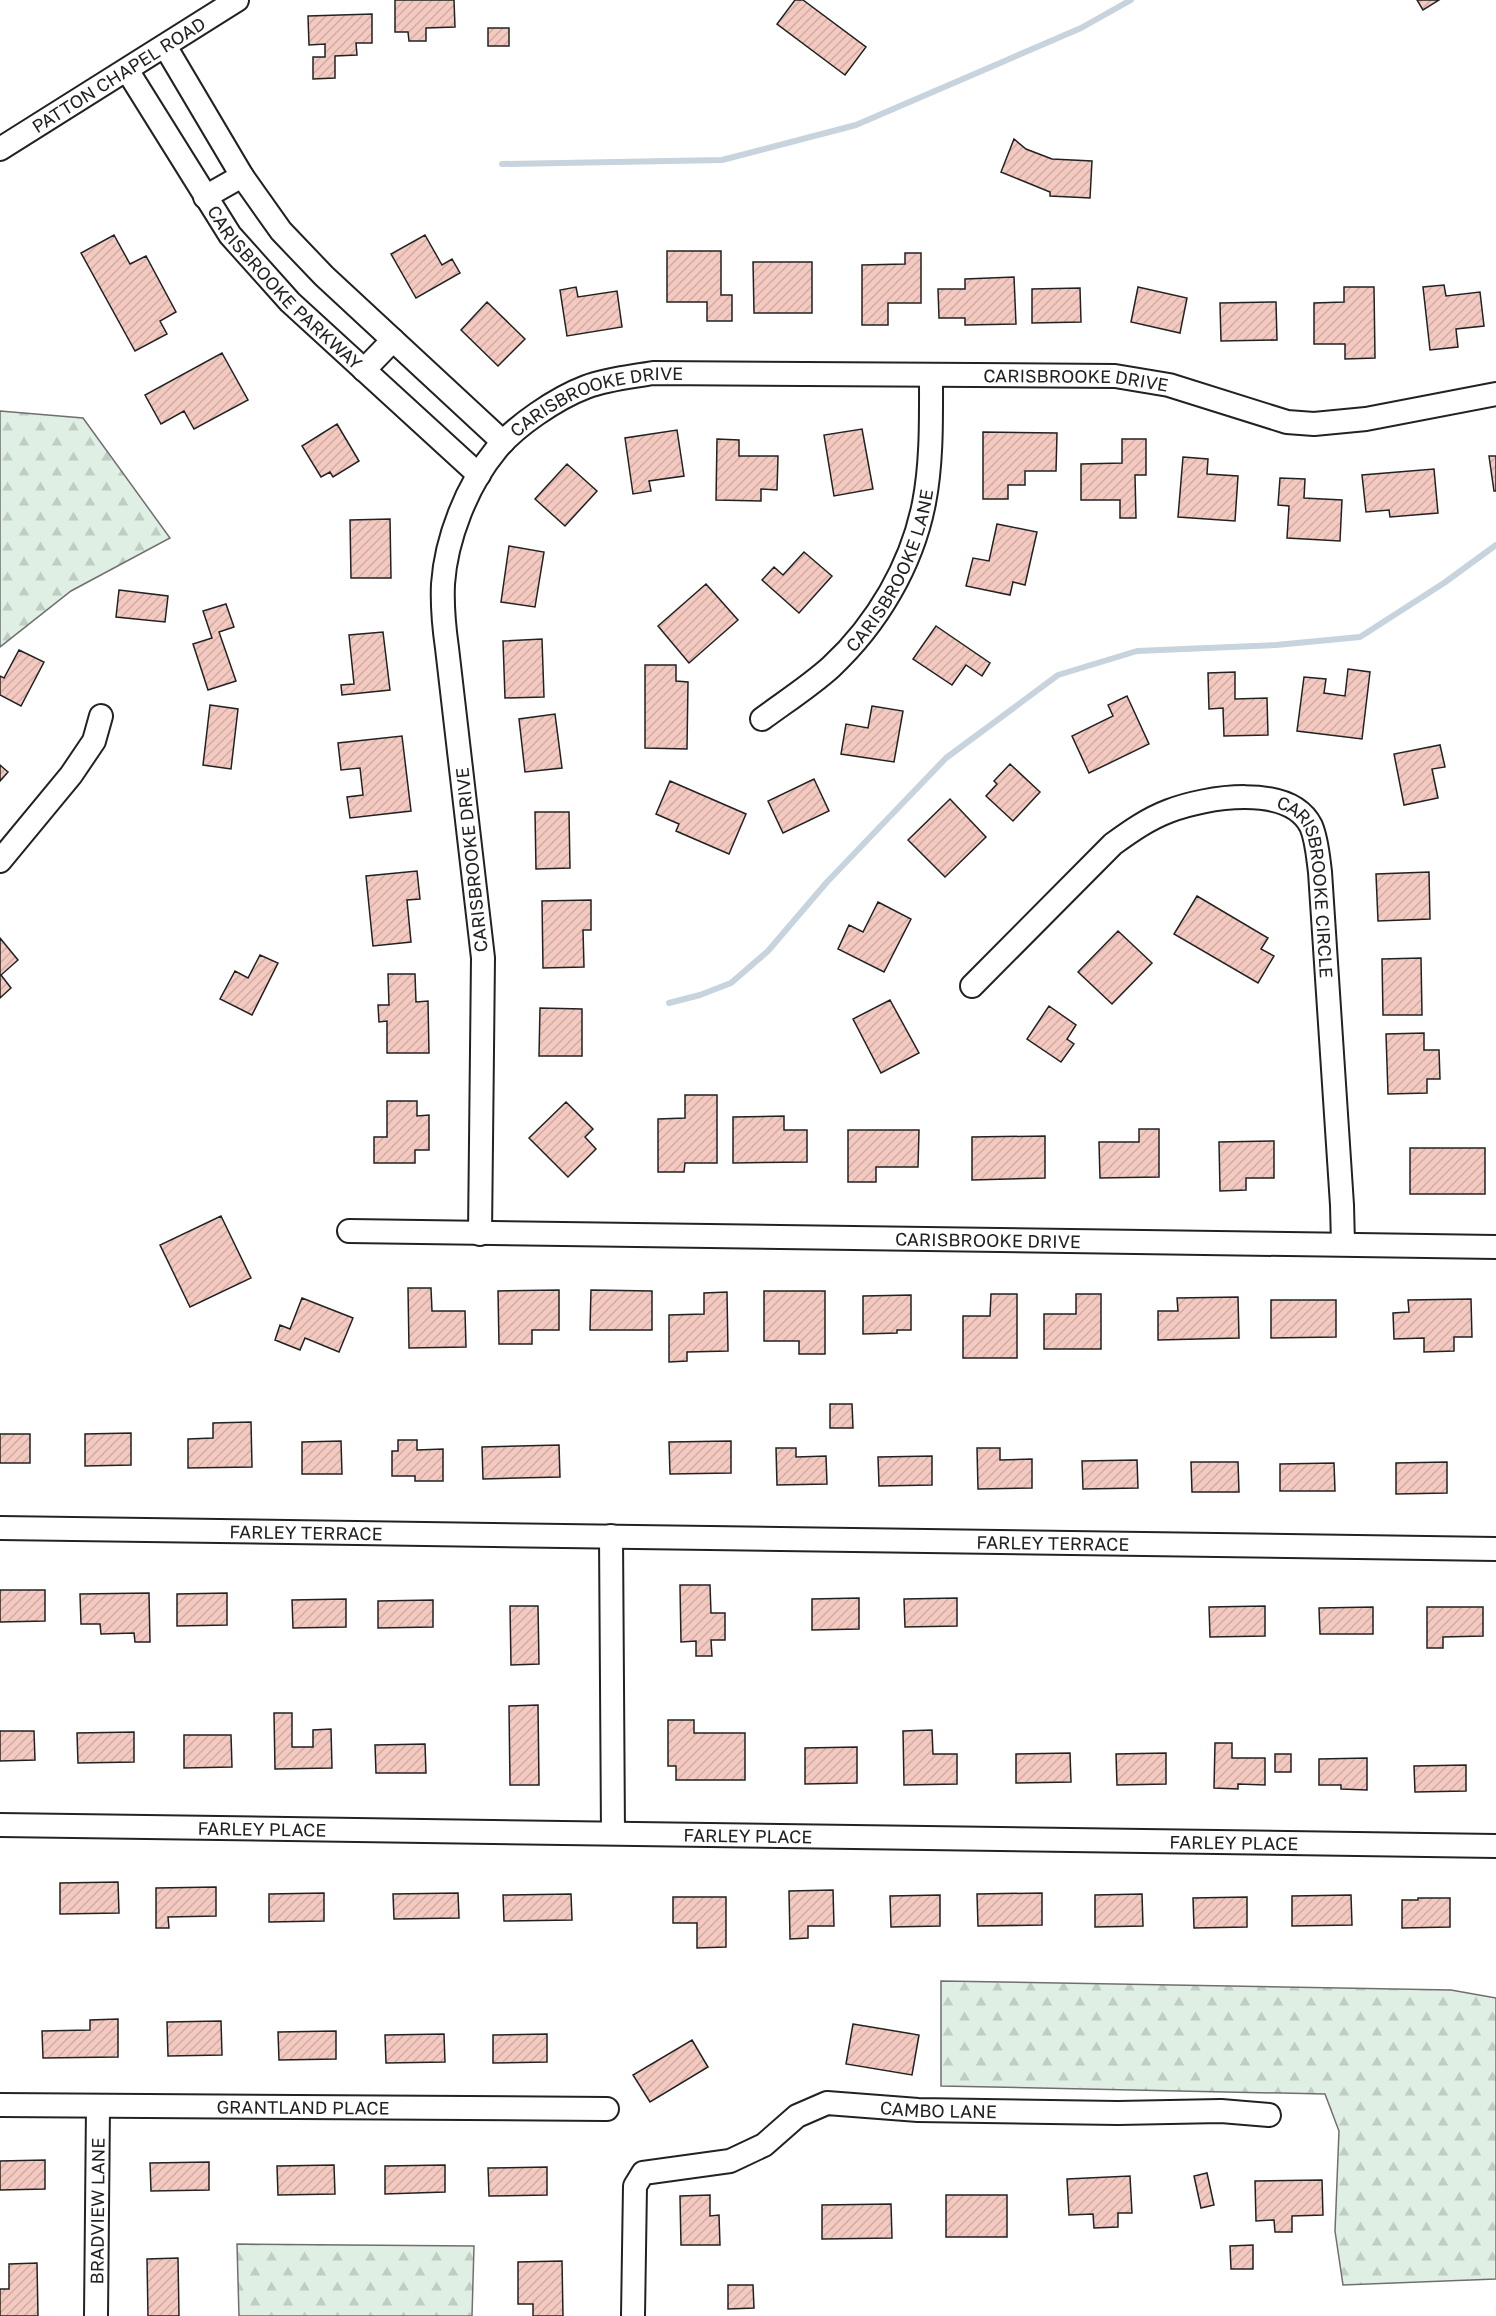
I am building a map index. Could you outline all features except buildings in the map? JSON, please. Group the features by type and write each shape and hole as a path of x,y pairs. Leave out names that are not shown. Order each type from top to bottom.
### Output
{"street":[{"name":"PATTON CHAPEL ROAD","path":"0,149 237,0"},
{"name":"CARISBROOKE PARKWAY","path":"165,46 242,176 281,231 324,276 503,442"},
{"name":"CARISBROOKE PARKWAY","path":"127,70 230,235 290,302 479,475"},
{"path":"205,197 242,176"},
{"path":"364,370 393,340"},
{"name":"CARISBROOKE DRIVE","path":"480,1234 483,958 443,613 443,585 453,530 479,475 503,442 527,422 585,388 617,378 653,373 1114,376 1169,385 1287,422 1314,424 1366,419 1496,394"},
{"name":"CARISBROOKE LANE","path":"762,719 831,667 861,636 899,578 924,503 931,413 931,376"},
{"path":"0,861 71,775 94,741 101,716"},
{"name":"CARISBROOKE CIRCLE","path":"972,986 1113,844 1136,827 1195,802 1226,798 1255,798 1282,802 1298,811 1310,825 1316,843 1320,872 1343,1244"},
{"name":"CARISBROOKE DRIVE","path":"349,1231 1496,1247"},
{"name":"FARLEY TERRACE","path":"0,1528 1496,1549"},
{"path":"611,1536 613,1833"},
{"name":"FARLEY PLACE","path":"0,1825 1496,1846"},
{"name":"CAMBO LANE","path":"633,2316 635,2186 643,2173 730,2161 764,2145 796,2116 827,2103 918,2110 1221,2112 1269,2115"},
{"name":"GRANTLAND PLACE","path":"0,2105 607,2109"},
{"name":"BRADVIEW LANE","path":"96,2316 98,2106"}],"green space":[{"path":"0,411 83,418 170,538 71,591 0,647"},
{"path":"941,1981 1451,1990 1496,1998 1496,2279 1343,2285 1335,2231 1339,2131 1325,2094 941,2086"},
{"path":"237,2244 474,2246 472,2316 239,2316"}],"waterway":[{"path":"502,164 722,160 856,125 1081,28 1131,0"},
{"path":"669,1003 700,995 731,983 768,951 827,882 946,758 1058,675 1137,651 1276,645 1360,637 1444,583 1496,545"}]}
